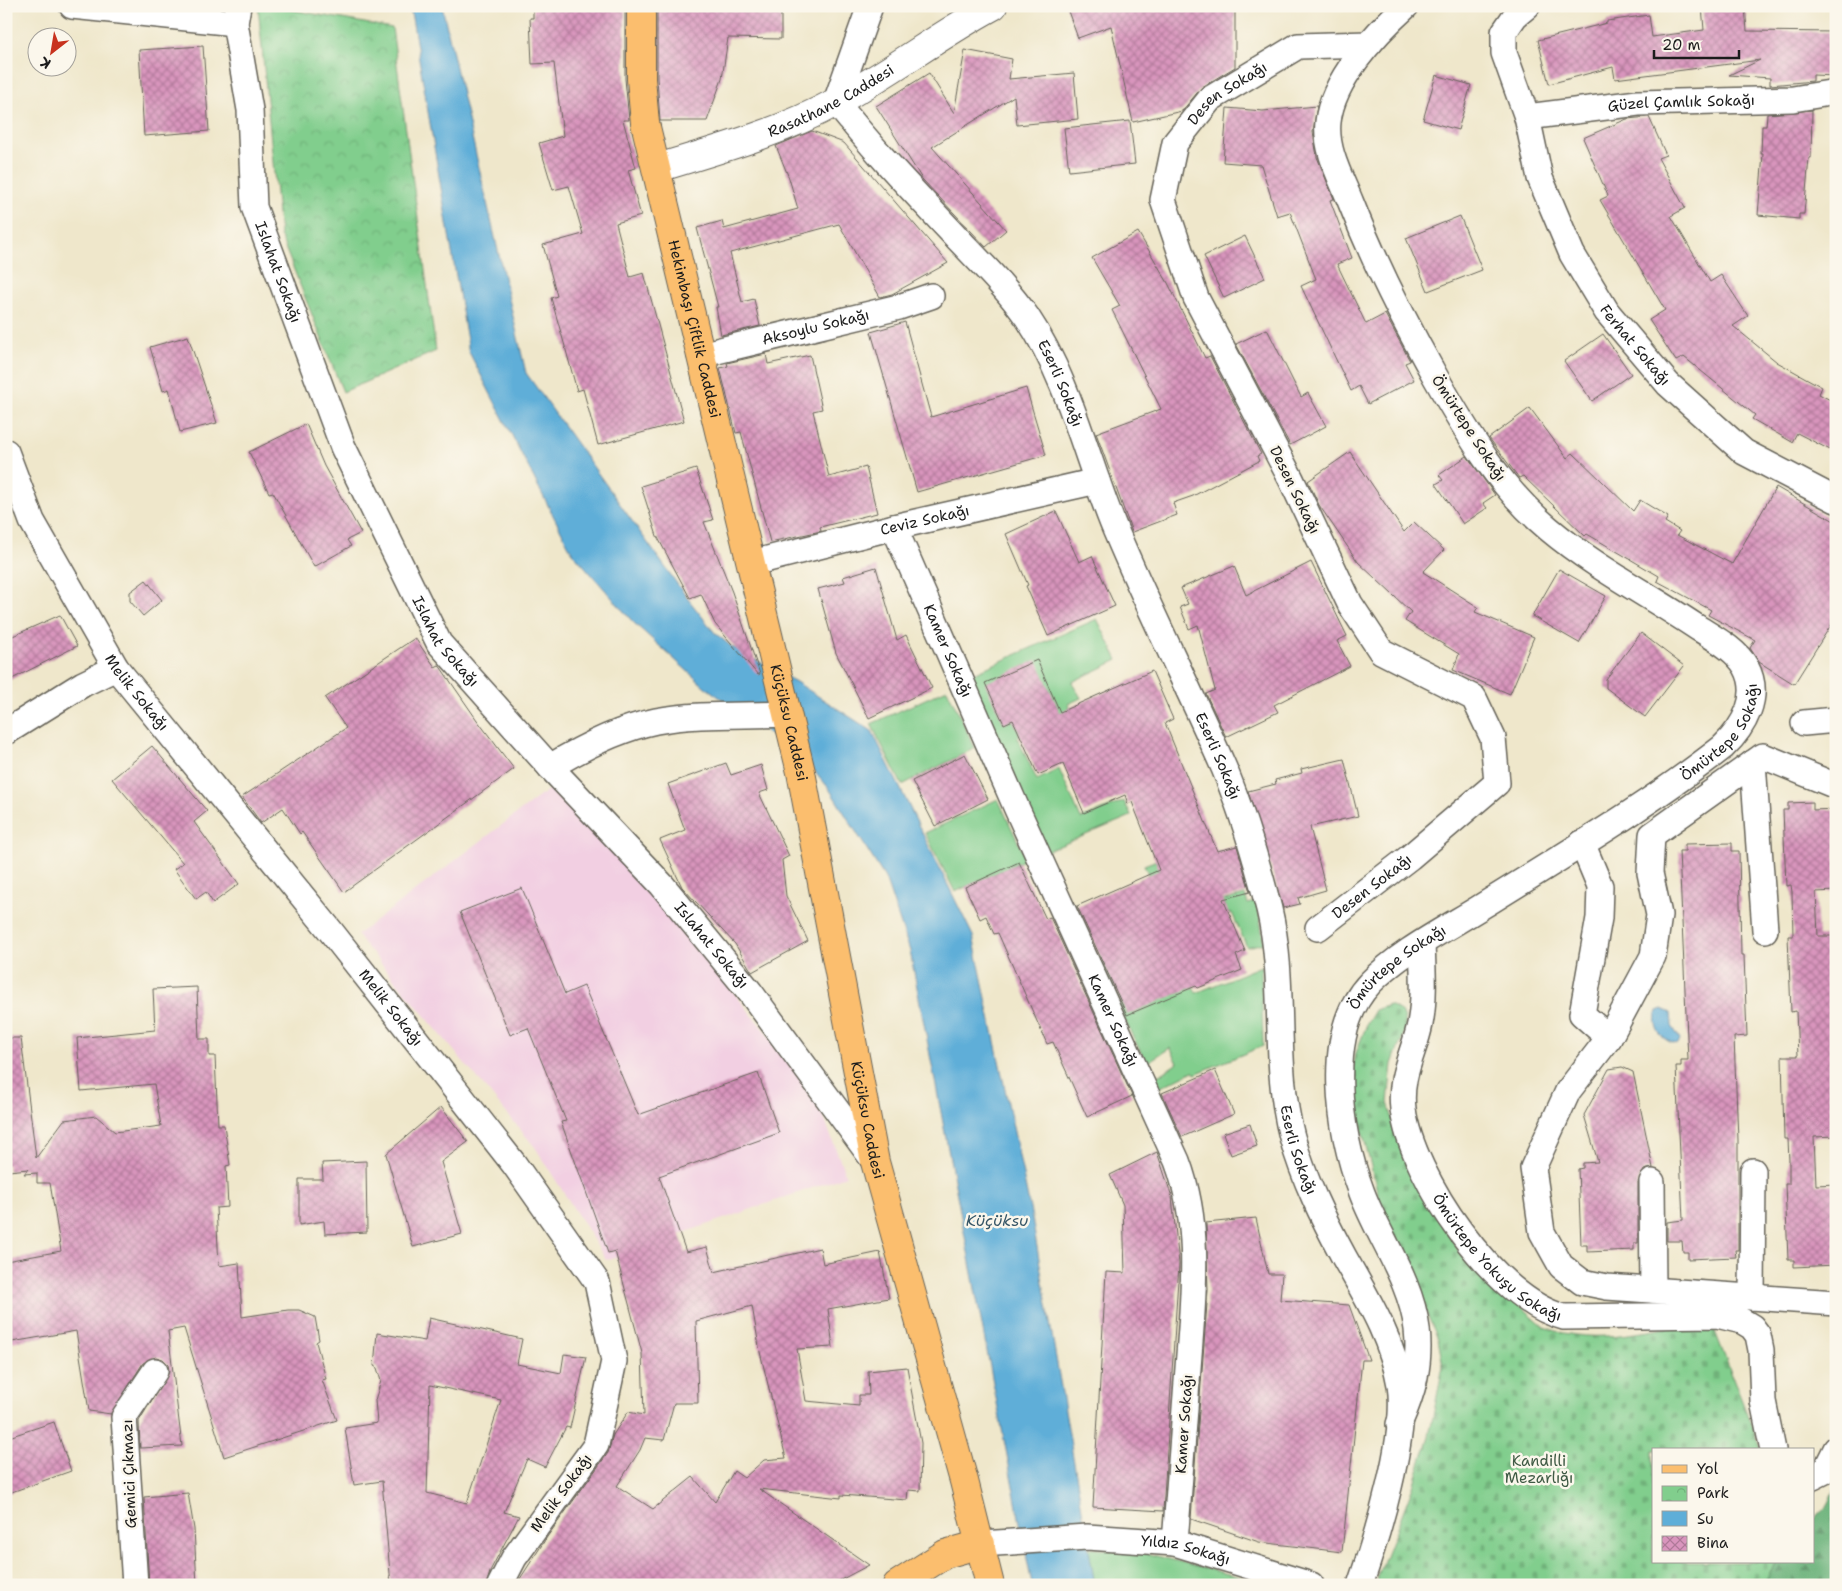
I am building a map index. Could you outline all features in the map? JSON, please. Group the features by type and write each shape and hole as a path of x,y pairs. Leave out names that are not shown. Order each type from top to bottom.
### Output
{"main road":[{"name":"Hekimbaşı Çiftlik Caddesi","path":"641,6 641,79 645,123 658,168 700,355 752,563 771,648"},
{"name":"Küçüksu Caddesi","path":"771,648 801,772 875,1162 967,1490 990,1585"},
{"path":"945,1554 961,1529 967,1490"},
{"path":"897,1585 945,1554 981,1544"}],"street":[{"path":"72,6 236,15"},
{"path":"836,102 870,6"},
{"name":"Rasathane Caddesi","path":"658,168 749,141 836,102 941,35 992,6"},
{"name":"Ömürtepe Sokağı","path":"1399,1424 1417,1375 1419,1354 1416,1327 1399,1273 1359,1184 1345,1124 1340,1095 1340,1065 1350,1014 1358,998 1385,970 1422,944 1582,843 1708,759 1729,742 1745,721 1752,696 1752,682 1746,666 1723,644 1576,549 1533,515 1492,469 1454,410 1407,326 1376,262 1333,157 1328,138 1328,121 1332,106 1343,82 1369,44 1406,6"},
{"path":"1527,6 1515,16 1504,32 1504,53 1527,117"},
{"name":"Islahat Sokağı","path":"236,15 250,110 254,207 343,447 439,643 550,767 662,885 738,978 875,1162"},
{"name":"Desen Sokağı","path":"1318,928 1410,857 1497,783 1493,738 1474,698 1381,651 1350,604 1291,479 1196,298 1163,200 1175,142 1210,99 1298,46 1369,44"},
{"name":"Güzel Çamlık Sokağı","path":"1527,117 1638,103 1793,99 1836,92"},
{"name":"Eserli Sokağı","path":"836,102 898,174 1010,294 1039,336 1055,370 1125,554 1224,769 1240,811 1276,939 1284,1095 1290,1131 1312,1194 1378,1319 1392,1354 1400,1386 1399,1424 1382,1511 1360,1585"},
{"name":"Ferhat Sokağı","path":"1527,117 1540,178 1572,254 1608,312 1668,384 1744,452 1836,500"},
{"name":"Aksoylu Sokağı","path":"700,355 899,307 931,296"},
{"name":"Melik Sokağı","path":"6,452 32,521 116,668 329,929 514,1164 597,1282 614,1361 596,1445 514,1558 500,1585"},
{"name":"Ceviz Sokağı","path":"752,563 894,527 1097,481"},
{"name":"Kamer Sokağı","path":"894,527 1017,809 1178,1161 1186,1186 1194,1246 1193,1294 1175,1543"},
{"path":"6,732 83,684 116,668"},
{"path":"550,767 605,738 655,722 676,718 787,714"},
{"path":"1804,723 1836,720"},
{"path":"1836,786 1764,756 1652,835 1650,873 1659,915 1653,956 1609,1038 1568,1091 1533,1168 1542,1232 1560,1266 1582,1282 1607,1287 1836,1302"},
{"path":"1753,763 1765,930"},
{"path":"1582,843 1600,886 1599,918 1582,1014 1609,1038"},
{"name":"Ömürtepe Yokuşu Sokağı","path":"1422,944 1423,997 1420,1024 1406,1064 1403,1109 1409,1134 1423,1168 1459,1233 1513,1288 1550,1314 1564,1317 1717,1315 1742,1321 1752,1327 1758,1335 1761,1350 1763,1401 1773,1448"},
{"path":"1752,1297 1753,1171"},
{"path":"1652,1182 1653,1290"},
{"name":"Gemici Çıkmazı","path":"135,1585 124,1416 155,1372"},
{"path":"1814,1476 1825,1471 1836,1449"},
{"name":"Yıldız Sokağı","path":"981,1544 1087,1537 1175,1543 1311,1585"}],"shaded area":[{"path":"552,787 636,870 815,1094 846,1176 606,1260 535,1147 357,935"}],"green space":[{"path":"258,6 270,6 392,28 436,351 343,392 280,235"},
{"path":"1097,619 1118,660 1072,682 1081,698 1068,704 1071,711 1017,737 1037,780 1059,769 1081,819 1124,801 1131,816 1045,852 967,676"},
{"path":"947,689 975,748 902,785 871,724"},
{"path":"998,799 1026,859 955,892 925,833"},
{"path":"1167,856 1182,911 1245,895 1248,904 1257,901 1264,943 1247,947 1232,913 1174,938 1196,993 1261,966 1263,1046 1195,1074 1193,1071 1159,1088 1154,1078 1178,1063 1170,1048 1146,1063 1094,959 1172,926 1144,865"},
{"name":"Kandilli Mezarlığı","path":"1389,1005 1399,1010 1405,1018 1406,1028 1392,1064 1388,1102 1395,1128 1418,1184 1460,1253 1545,1327 1565,1333 1605,1336 1709,1320 1760,1448 1652,1448 1652,1564 1774,1564 1764,1585 1377,1585 1378,1576 1413,1486 1429,1436 1443,1366 1438,1339 1383,1215 1362,1130 1354,1084 1354,1058 1367,1024 1375,1010"},
{"path":"1836,1485 1836,1585 1764,1585 1774,1564 1814,1564 1814,1518 1826,1507"},
{"path":"1088,1548 1145,1553 1272,1585 1095,1585"}],"water":[{"name":"Küçüksu","path":"410,6 442,6 526,373 688,599 715,633 732,647 796,682 872,731 973,936 1032,1218 1095,1585 1032,1585 910,951 885,878 828,787 806,761 704,686 633,622 572,552 469,352"},
{"path":"1662,1009 1671,1013 1672,1026 1680,1039 1678,1044 1672,1043 1659,1033 1656,1017 1657,1011"}],"building":[{"path":"533,6 625,6 625,79 629,120 623,120 636,168 628,170 641,216 616,223 630,277 644,273 684,421 598,445 583,389 577,391 551,298 557,296 543,245 583,234 569,186 553,190 539,143 563,136 554,63 532,64 530,18 533,18"},
{"path":"657,6 781,6 781,39 728,38 722,79 707,121 660,121 657,78"},
{"path":"1066,6 1235,6 1235,67 1202,87 1182,111 1133,122 1111,26 1078,38"},
{"path":"1702,6 1745,6 1747,31 1836,32 1836,76 1813,75 1813,81 1770,85 1770,78 1729,75 1760,60 1615,79 1613,67 1549,84 1538,40 1607,23 1607,21 1649,15 1652,37 1704,30"},
{"path":"203,46 209,131 144,136 139,50"},
{"path":"965,50 1012,59 1009,79 1074,73 1078,119 1017,125 1014,96 932,147 1006,230 986,247 922,179 876,106 929,73 954,113"},
{"path":"1436,75 1471,85 1458,130 1423,120"},
{"path":"1317,106 1313,132 1317,157 1334,199 1330,200 1352,258 1337,264 1366,324 1385,314 1410,361 1405,363 1414,380 1368,404 1359,386 1351,391 1301,286 1316,279 1290,212 1277,216 1261,165 1223,162 1227,108 1263,111"},
{"path":"1812,110 1811,158 1809,158 1804,214 1799,214 1799,219 1758,215 1763,154 1761,154 1762,126 1766,126 1767,114"},
{"path":"1649,117 1666,155 1658,158 1685,208 1671,216 1710,282 1721,275 1748,316 1733,326 1777,362 1822,387 1819,394 1836,403 1836,453 1797,433 1792,442 1752,419 1755,415 1684,357 1676,361 1649,320 1665,310 1600,200 1608,196 1583,138 1627,119"},
{"path":"1130,121 1135,164 1069,171 1064,128"},
{"path":"812,131 844,143 948,263 892,294 880,297 839,224 730,253 742,302 754,299 760,326 721,335 716,307 718,307 697,228 722,221 724,229 798,209 789,178 776,146"},
{"path":"1460,216 1482,270 1428,291 1406,238"},
{"path":"1138,232 1168,283 1205,358 1210,356 1261,454 1257,456 1259,461 1193,496 1173,503 1177,515 1132,532 1096,433 1161,409 1112,310 1120,306 1092,258"},
{"path":"1245,236 1265,278 1224,298 1204,256"},
{"path":"905,322 931,417 1026,388 1046,455 917,492 871,332"},
{"path":"1267,329 1301,397 1308,393 1326,426 1290,445 1236,344"},
{"path":"1603,334 1631,374 1592,401 1564,361"},
{"path":"188,336 217,423 180,432 169,389 163,391 150,347"},
{"path":"766,354 768,364 810,355 822,409 813,411 829,477 866,467 877,513 820,527 821,531 770,542 741,432 736,433 720,368 728,366 727,363"},
{"path":"1530,408 1567,458 1573,453 1633,511 1640,500 1668,517 1665,522 1680,531 1677,535 1732,564 1776,487 1836,522 1836,617 1794,684 1759,662 1750,648 1755,640 1708,615 1711,610 1657,581 1659,576 1587,534 1585,536 1523,476 1519,478 1489,438"},
{"path":"306,424 324,466 361,533 347,540 351,546 314,567 273,492 269,493 249,452"},
{"path":"1350,452 1404,532 1414,522 1444,550 1423,572 1478,607 1475,612 1534,637 1510,694 1453,670 1459,654 1405,621 1411,612 1358,562 1319,505 1308,481"},
{"path":"1467,456 1495,495 1483,503 1487,508 1463,524 1436,484 1443,480 1439,475"},
{"path":"696,469 713,520 704,522 732,592 760,674 758,675 715,624 701,594 690,598 657,536 641,486"},
{"path":"1056,511 1079,562 1092,556 1115,606 1048,636 1006,534"},
{"path":"1311,562 1347,636 1337,641 1350,666 1274,705 1278,712 1226,737 1206,694 1215,690 1198,625 1189,629 1180,607 1188,604 1181,588 1234,566 1246,595"},
{"path":"876,567 897,640 906,635 932,688 869,718 836,653 818,589 845,582 843,577"},
{"path":"1559,569 1606,596 1579,643 1532,616"},
{"path":"146,580 162,600 143,616 130,601 130,592"},
{"path":"60,615 77,646 6,682 6,639"},
{"path":"1641,633 1684,666 1645,717 1606,688 1606,679"},
{"path":"415,638 435,667 439,665 514,769 344,892 302,832 300,834 283,808 261,823 242,797 346,728 325,698"},
{"path":"1037,660 1060,712 1152,671 1173,719 1165,723 1217,851 1237,846 1250,892 1223,899 1245,951 1236,955 1242,970 1198,988 1196,986 1127,1015 1077,906 1159,870 1132,802 1128,804 1125,795 1084,813 1063,764 1038,775 1013,720 1004,724 985,683"},
{"path":"152,746 207,811 194,822 239,884 213,903 206,892 196,899 174,869 183,863 112,779"},
{"path":"965,754 988,799 935,826 912,781"},
{"path":"1344,759 1358,816 1310,827 1326,890 1298,898 1300,904 1283,908 1248,791 1276,784 1275,780 1302,773 1301,769"},
{"path":"726,763 731,775 761,765 768,790 759,793 789,856 782,860 786,896 808,941 752,972 735,944 682,887 660,840 685,830 668,784"},
{"path":"1813,802 1813,810 1836,809 1836,891 1816,892 1818,936 1836,936 1836,1017 1834,1017 1836,1136 1814,1137 1816,1185 1836,1184 1836,1265 1794,1267 1794,1260 1788,1260 1785,1184 1789,1184 1789,1161 1788,1139 1784,1139 1782,1056 1798,1056 1796,1011 1791,1012 1788,936 1793,936 1792,892 1791,885 1786,886 1783,810 1788,810 1788,803"},
{"path":"1732,843 1732,851 1739,851 1741,955 1744,955 1747,1036 1734,1037 1738,1140 1738,1250 1735,1250 1736,1257 1688,1259 1688,1252 1683,1252 1682,1241 1667,1241 1667,1222 1683,1220 1676,1066 1681,1066 1681,1060 1688,1060 1679,851 1685,851 1685,844"},
{"path":"1019,862 1046,919 1050,917 1132,1096 1087,1117 1053,1042 1047,1044 998,933 994,934 986,916 980,919 965,887"},
{"path":"522,888 565,994 584,986 638,1115 758,1073 779,1133 659,1176 686,1252 707,1247 714,1272 820,1248 823,1264 880,1252 889,1298 828,1309 833,1347 797,1349 806,1401 859,1406 859,1395 869,1395 868,1371 907,1367 921,1443 920,1491 908,1490 907,1500 841,1495 841,1498 759,1489 869,1565 831,1585 516,1585 547,1537 608,1453 613,1435 628,1412 644,1415 642,1353 615,1251 608,1253 561,1122 566,1121 528,1028 510,1035 460,912","holes":["752,1306 760,1352 786,1458 764,1460 744,1478 734,1471 715,1502 693,1477 653,1509 617,1486 640,1450 645,1438 664,1440 674,1403 698,1403 696,1321"]},
{"path":"197,987 199,1039 209,1039 209,1056 215,1056 218,1125 224,1125 230,1165 226,1166 228,1207 216,1208 219,1266 239,1263 242,1317 299,1310 315,1317 319,1340 316,1342 326,1379 322,1380 337,1420 224,1457 184,1328 168,1331 182,1446 140,1448 139,1421 169,1372 168,1364 163,1359 156,1357 143,1363 111,1414 89,1411 76,1331 6,1343 6,1261 61,1251 50,1183 37,1183 37,1173 24,1174 28,1169 9,1171 8,1165 6,1165 6,1038 21,1038 36,1158 64,1120 96,1116 115,1132 161,1126 154,1084 81,1091 77,1038 155,1030 153,989"},
{"path":"1622,1067 1633,1072 1653,1168 1644,1170 1638,1182 1638,1243 1634,1243 1634,1250 1587,1252 1587,1245 1581,1245 1578,1169 1583,1168 1583,1163 1598,1162 1584,1115 1609,1069"},
{"path":"1215,1070 1234,1114 1182,1137 1162,1093"},
{"path":"441,1107 468,1142 441,1162 462,1234 413,1247 386,1154"},
{"path":"1250,1124 1257,1146 1231,1155 1223,1133"},
{"path":"1157,1152 1172,1197 1179,1264 1163,1511 1093,1507 1106,1272 1125,1273 1123,1205 1110,1175"},
{"path":"366,1161 367,1232 325,1234 324,1221 299,1225 299,1179 323,1179 322,1163"},
{"path":"1256,1218 1268,1274 1282,1274 1280,1300 1349,1305 1369,1360 1362,1360 1342,1552 1259,1542 1191,1519 1208,1290 1206,1223"},
{"path":"429,1318 522,1339 517,1364 561,1373 564,1354 586,1357 570,1428 566,1427 545,1467 527,1459 504,1512 519,1516 491,1569 486,1585 391,1585 382,1481 354,1485 345,1428 377,1423 375,1400 381,1381 377,1368 374,1366 377,1333 425,1341","holes":["430,1385 501,1400 467,1503 427,1493"]},
{"path":"54,1422 71,1471 6,1494 6,1438"},
{"path":"188,1493 194,1529 197,1585 149,1585 144,1497"}]}
